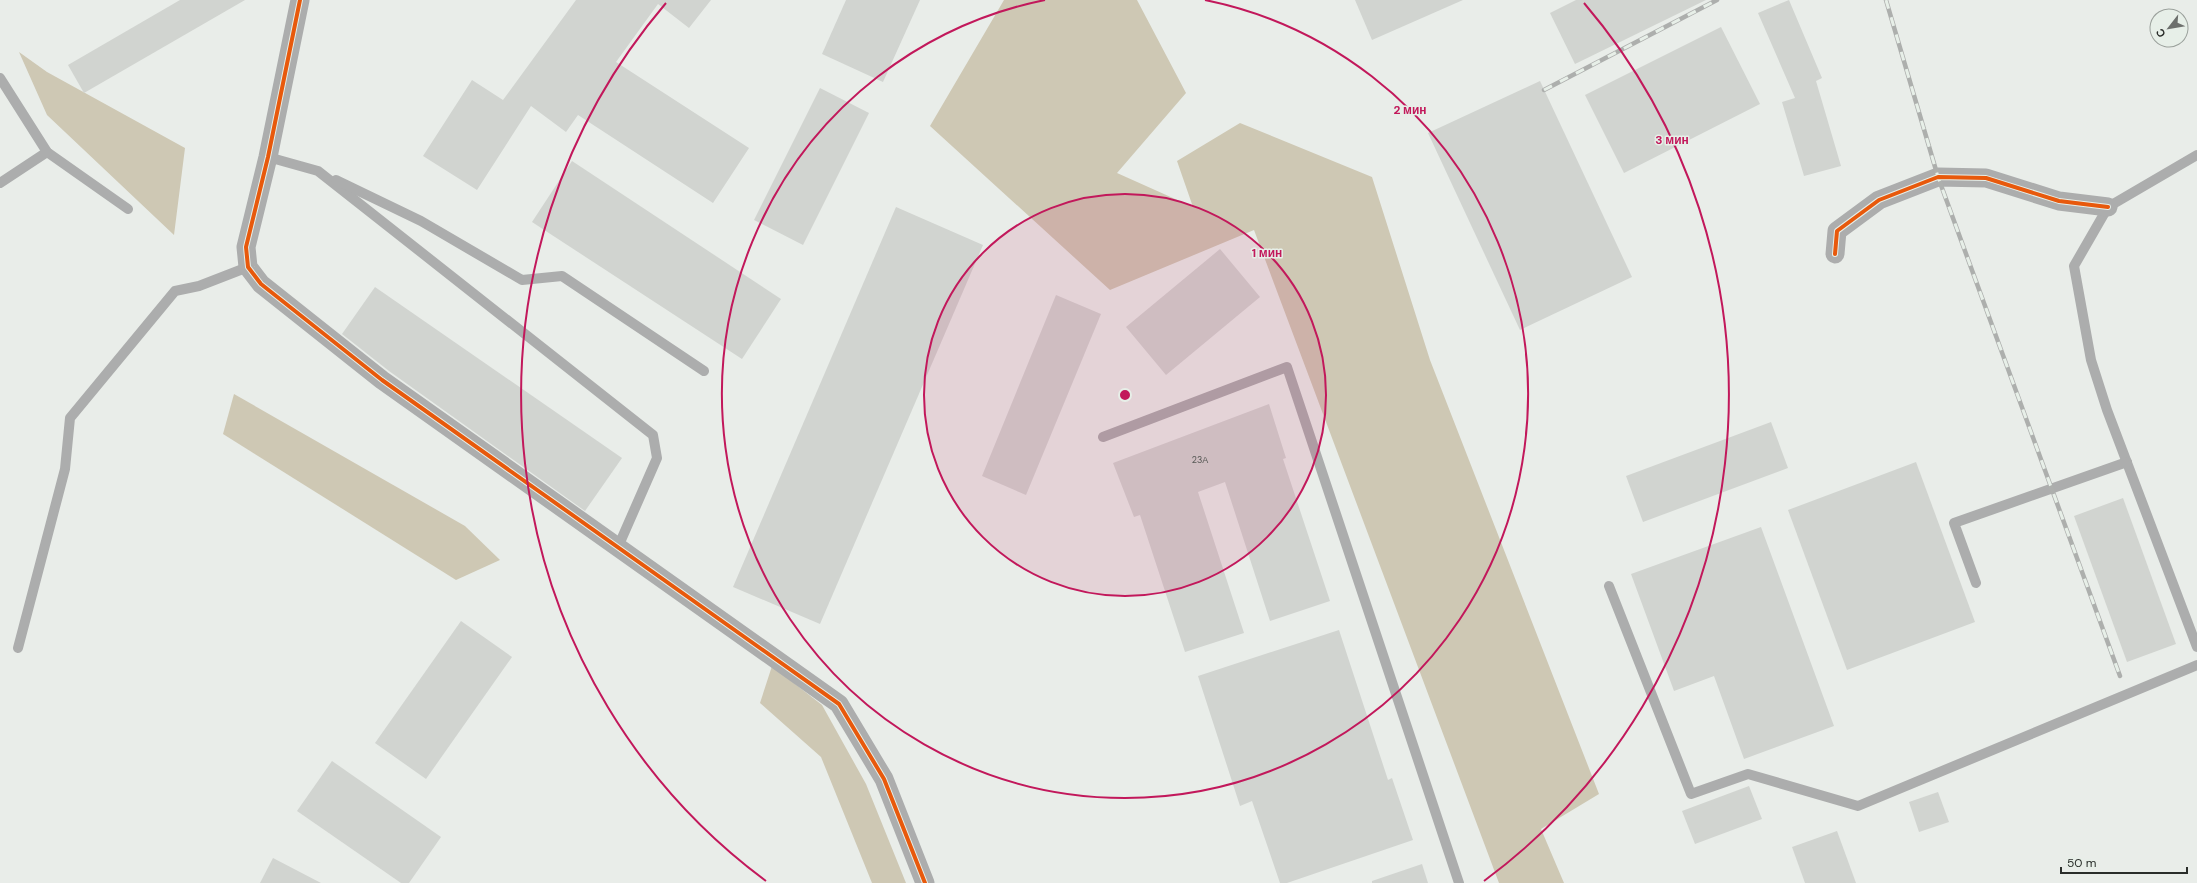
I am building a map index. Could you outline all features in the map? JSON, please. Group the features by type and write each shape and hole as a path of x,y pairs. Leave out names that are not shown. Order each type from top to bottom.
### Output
{"street":[{"path":"300,0 268,157 246,247 248,266 261,284 382,380 839,704 884,779 925,883"},
{"path":"1835,254 1837,231 1879,200 1938,177 1986,178 2059,201 2108,207"}],"lane":[{"path":"0,78 47,152 128,209"},
{"path":"0,183 47,152"},
{"path":"2197,155 2108,207 2074,266 2091,360 2126,462 2197,647"},
{"path":"268,157 318,172 421,221 522,280 562,276 704,371"},
{"path":"318,172 653,435 657,458 618,547"},
{"path":"18,648 65,469 70,418 175,291 199,286 248,266"},
{"path":"1103,437 1287,367 1459,883"},
{"path":"1976,583 1954,522 2126,462"},
{"path":"1609,586 1691,794 1748,774 1858,806 2197,665"}],"shaded area":[{"path":"1004,0 1137,0 1186,93 1117,173 1193,207 1177,161 1240,123 1372,177 1430,360 1599,794 1541,829 1564,883 1499,883 1254,230 1110,290 930,126"},
{"path":"19,52 47,72 185,148 174,235 47,115"},
{"path":"234,394 465,526 500,560 456,580 223,434"},
{"path":"772,666 822,705 866,784 906,883 872,883 821,757 760,703"}],"building":[{"path":"180,0 245,0 84,93 68,65"},
{"path":"576,0 711,0 689,28 658,4 616,62 749,148 713,203 578,115 566,132 531,106 477,190 423,156 472,80 503,100"},
{"path":"846,0 920,0 883,82 822,54"},
{"path":"1355,0 1463,0 1372,40"},
{"path":"1576,0 1706,0 1575,64 1550,13"},
{"path":"1789,0 1822,78 1816,81 1841,166 1804,176 1782,102 1795,98 1758,13"},
{"path":"1721,27 1760,104 1624,173 1585,95"},
{"path":"1540,81 1632,277 1520,330 1428,133"},
{"path":"820,88 869,113 803,245 754,220"},
{"path":"572,161 781,299 742,359 532,222"},
{"path":"896,207 983,245 820,624 733,587"},
{"path":"1220,249 1260,297 1166,375 1126,327"},
{"path":"375,287 622,458 585,511 389,371 342,334"},
{"path":"1056,295 1101,314 1026,495 982,476"},
{"path":"1269,404 1286,458 1283,459 1330,601 1270,621 1225,482 1198,492 1244,633 1185,652 1140,515 1134,517 1113,463"},
{"path":"1771,422 1788,468 1643,522 1626,476"},
{"path":"1916,462 1975,622 1847,670 1788,510"},
{"path":"2123,498 2176,644 2127,662 2074,516"},
{"path":"1761,527 1834,726 1744,759 1714,676 1674,691 1631,574"},
{"path":"461,621 512,657 426,779 375,743"},
{"path":"1339,630 1388,780 1392,778 1413,840 1287,883 1280,883 1252,801 1240,806 1198,676"},
{"path":"332,761 441,837 409,883 401,883 297,811"},
{"path":"1749,786 1762,819 1695,844 1682,811"},
{"path":"1938,792 1949,822 1919,832 1909,802"},
{"path":"1837,831 1856,883 1805,883 1792,847"},
{"path":"273,858 321,883 260,883"},
{"path":"1422,864 1428,883 1372,883 1372,881"}],"railway":[{"path":"1544,90 1717,0"},
{"path":"1886,0 1938,177 2120,676"}],"cycle path":[{"path":"300,0 268,157 246,247 248,267 261,284 382,380 839,704 884,779 925,883"},
{"path":"1835,254 1837,231 1879,200 1938,177 1986,178 2059,201 2108,207"}]}
